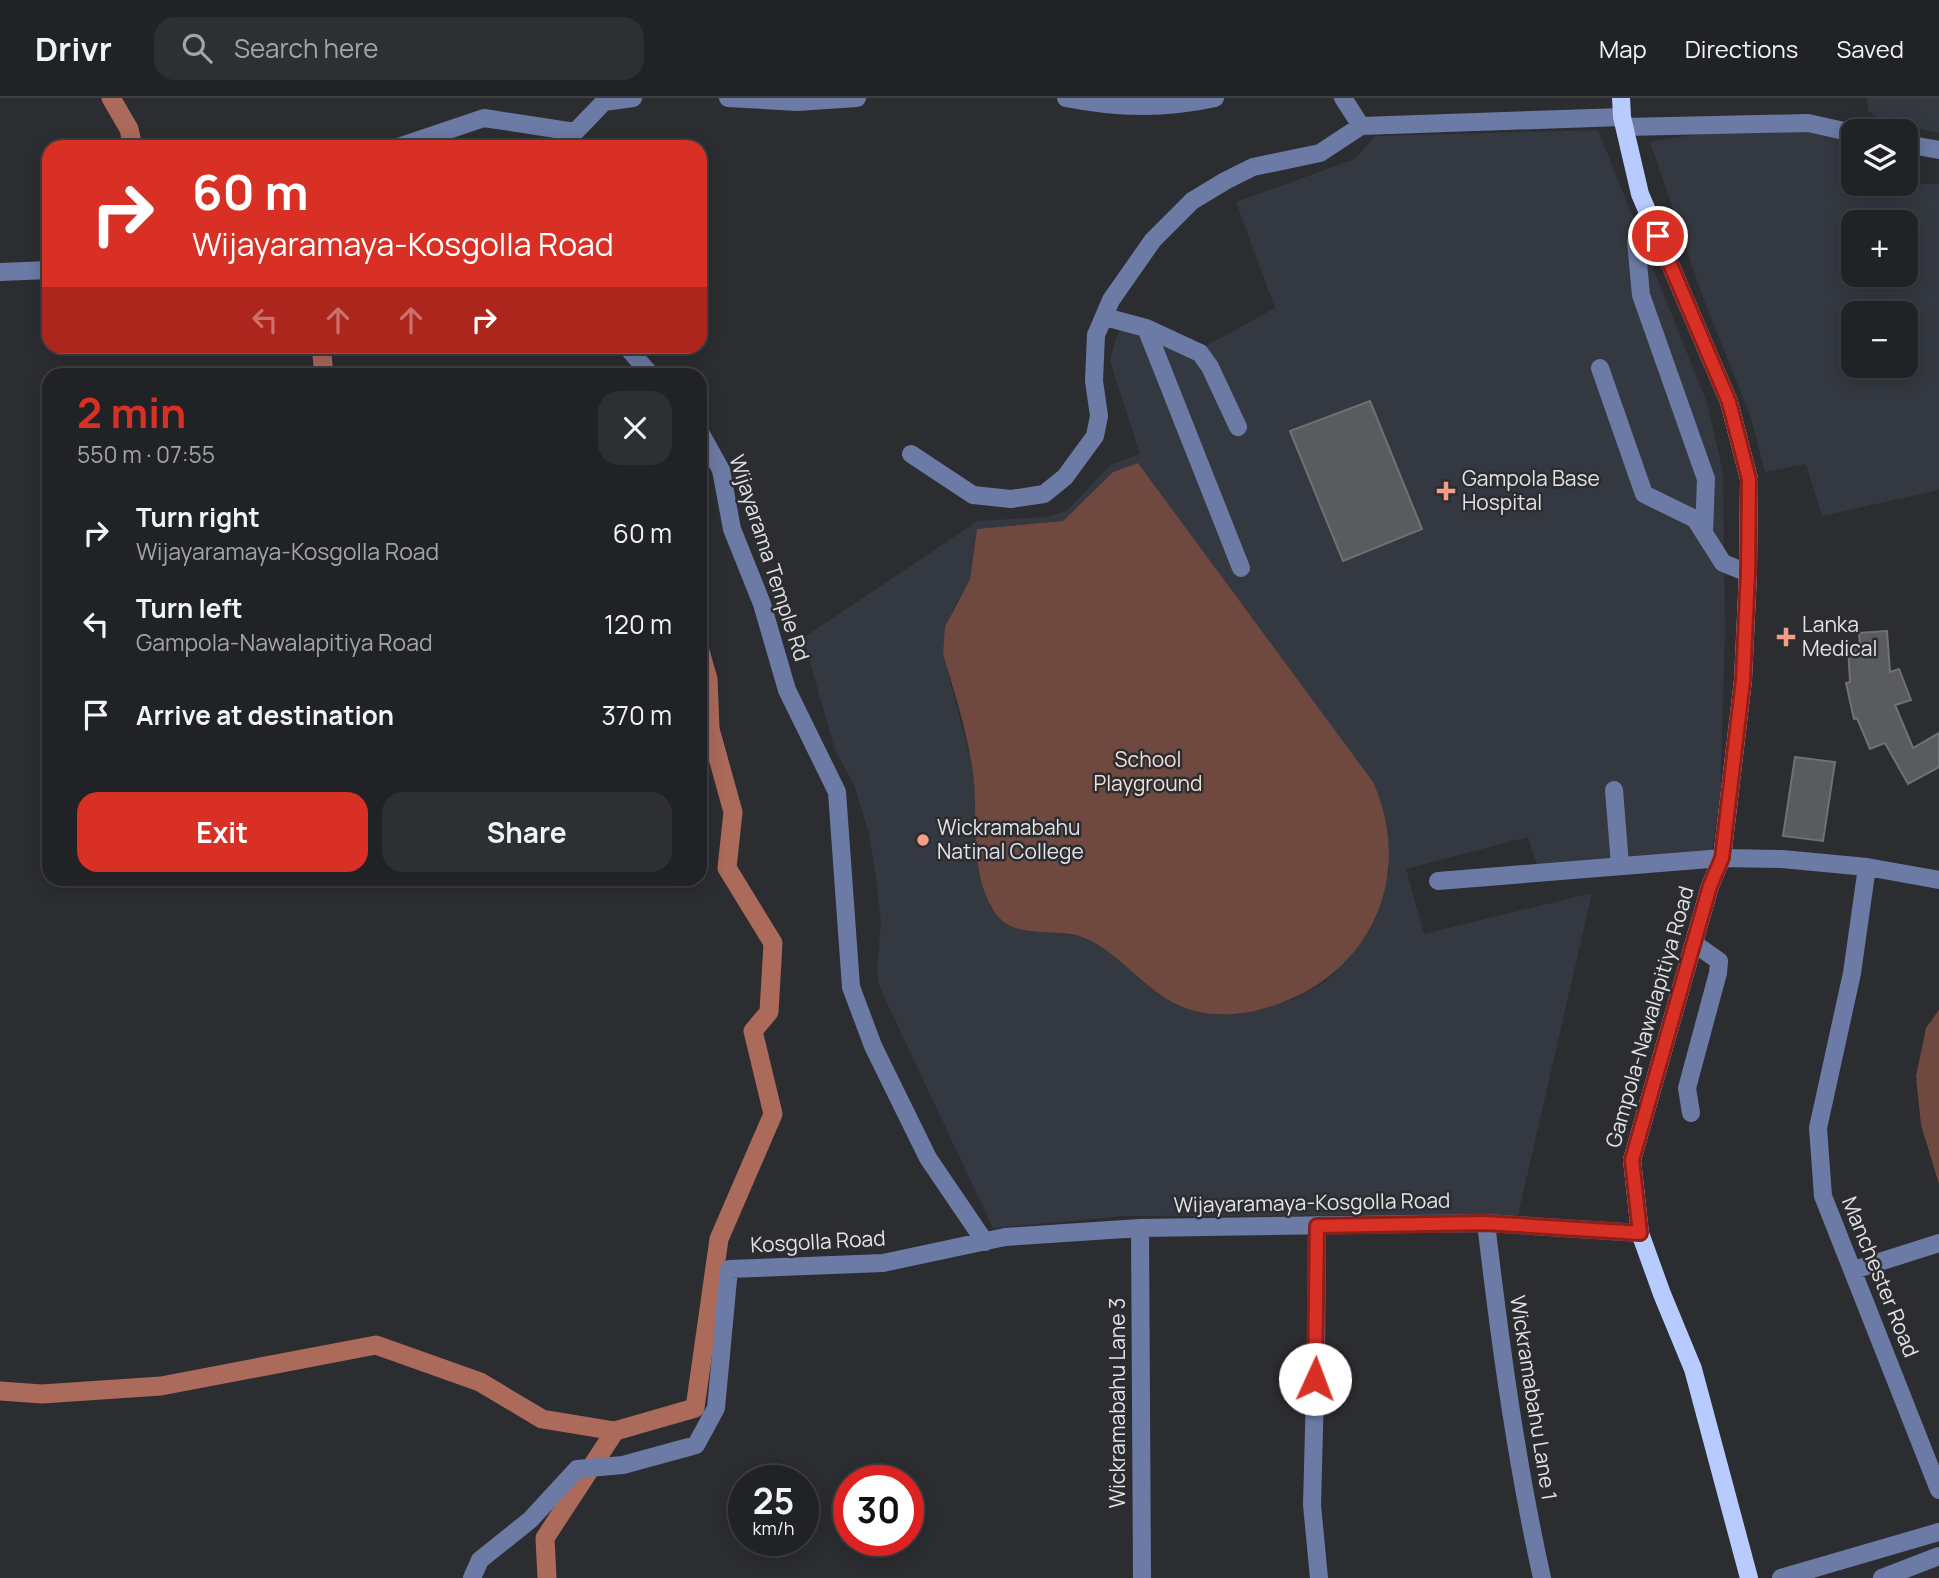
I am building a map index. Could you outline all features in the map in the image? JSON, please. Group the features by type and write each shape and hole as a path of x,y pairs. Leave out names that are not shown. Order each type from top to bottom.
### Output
{"main road":[{"name":"Gampola-Nawalapitiya Road","path":"1621,98 1640,194 1729,402 1749,479 1743,680 1722,858 1710,886 1632,1160 1640,1233 1693,1369 1749,1578"}],"street":[{"path":"419,140 484,118 575,139 604,102 633,98"},
{"path":"728,98 797,102 857,98"},
{"path":"1066,98 1103,105 1185,105 1215,98"},
{"path":"1343,98 1361,126"},
{"path":"911,454 973,495 1011,499 1044,494 1065,477 1095,436 1099,416 1094,381 1096,335 1111,300 1153,240 1192,201 1225,181 1253,167 1320,153 1361,126 1624,122 1808,123 1841,130"},
{"path":"1918,146 1939,150"},
{"path":"1648,212 1636,241 1641,295 1706,479 1704,533"},
{"path":"0,272 42,270"},
{"path":"1105,317 1146,328 1200,353 1210,367 1238,427"},
{"path":"1146,328 1241,568"},
{"path":"633,354 645,368"},
{"path":"1600,368 1644,494 1695,519 1723,562 1748,573"},
{"name":"Wijayarama Temple Rd","path":"707,445 721,470 732,528 762,604 787,690 837,792 851,987 873,1046 928,1158 985,1241"},
{"path":"1614,790 1620,865"},
{"path":"1438,881 1722,858 1782,859 1867,867 1939,880"},
{"name":"Manchester Road","path":"1867,867 1852,973 1818,1128 1823,1196 1939,1490"},
{"path":"1691,1113 1686,1088 1719,961 1695,944"},
{"name":"Wijayaramaya-Kosgolla Road","path":"985,1241 1005,1237 1140,1228 1486,1223 1640,1233"},
{"name":"Wickramabahu Lane 1","path":"1486,1223 1500,1342 1529,1518 1542,1578"},
{"path":"1317,1226 1311,1505 1320,1578"},
{"name":"Wickramabahu Lane 3","path":"1140,1228 1142,1578"},
{"name":"Kosgolla Road","path":"472,1578 480,1560 530,1520 577,1469 623,1465 696,1445 716,1408 729,1269 883,1263 985,1241"},
{"path":"1853,1270 1939,1243"},
{"path":"1781,1578 1939,1532"},
{"path":"1882,1578 1939,1556"}],"shaded area":[{"path":"1867,98 1939,98 1939,133 1918,128 1918,119 1879,119 1868,111"},
{"path":"1598,130 1707,403 1723,472 1725,632 1720,799 1712,850 1541,878 1528,837 1406,869 1424,934 1592,893 1518,1215 1125,1216 993,1228 880,988 877,970 881,923 869,833 854,785 835,750 803,638 978,521 1046,517 1067,511 1110,465 1140,454 1110,361 1116,338 1124,323 1202,348 1275,308 1236,202 1355,159 1375,136","holes":["1138,463 1372,782 1381,802 1389,871 1375,919 1348,959 1325,982 1294,999 1241,1014 1220,1015 1195,1011 1176,1005 1112,953 1083,937 1061,933 980,877 973,768 943,654 953,609 970,579 977,529 1063,521 1113,472"]},
{"path":"1722,130 1810,133 1841,140 1841,196 1918,196 1918,184 1939,184 1939,490 1822,516 1806,464 1765,472 1751,418 1704,300 1650,142"}],"green space":[{"name":"School Playground","path":"1138,463 1373,782 1385,816 1389,850 1386,884 1376,915 1361,943 1339,968 1311,989 1258,1010 1216,1014 1180,1006 1152,989 1114,956 1087,939 1013,927 994,911 980,877 972,766 943,654 945,627 970,579 977,529 1063,521 1113,472"},
{"path":"1939,1010 1939,1184 1921,1125 1916,1076 1926,1028"}],"building":[{"path":"1370,401 1422,529 1343,561 1290,431"},
{"path":"1887,631 1890,672 1899,669 1911,700 1895,705 1913,748 1939,733 1939,767 1908,784 1885,743 1870,749 1857,718 1854,719 1846,683 1850,682 1848,646 1860,646 1859,633"},
{"path":"1795,757 1835,762 1823,841 1783,836"}],"waterway":[{"path":"111,98 129,129 131,140"},
{"path":"322,354 323,368"},
{"path":"547,1578 545,1538 615,1431 695,1408 719,1239 773,1114 753,1031 769,1012 773,943 727,868 733,812 710,729 707,676"},
{"path":"0,1391 42,1394 161,1386 376,1345 480,1382 542,1419 615,1431"}],"place":[{"name":"Gampola Base Hospital","path":"1446,491"},
{"name":"Lanka Medical","path":"1786,637"},
{"name":"Wickramabahu Natinal College","path":"923,840"}],"route":[{"path":"1315,1379 1317,1226 1486,1223 1640,1233 1632,1160 1710,886 1722,858 1743,680 1748,573 1749,479 1729,402 1658,236"}]}
